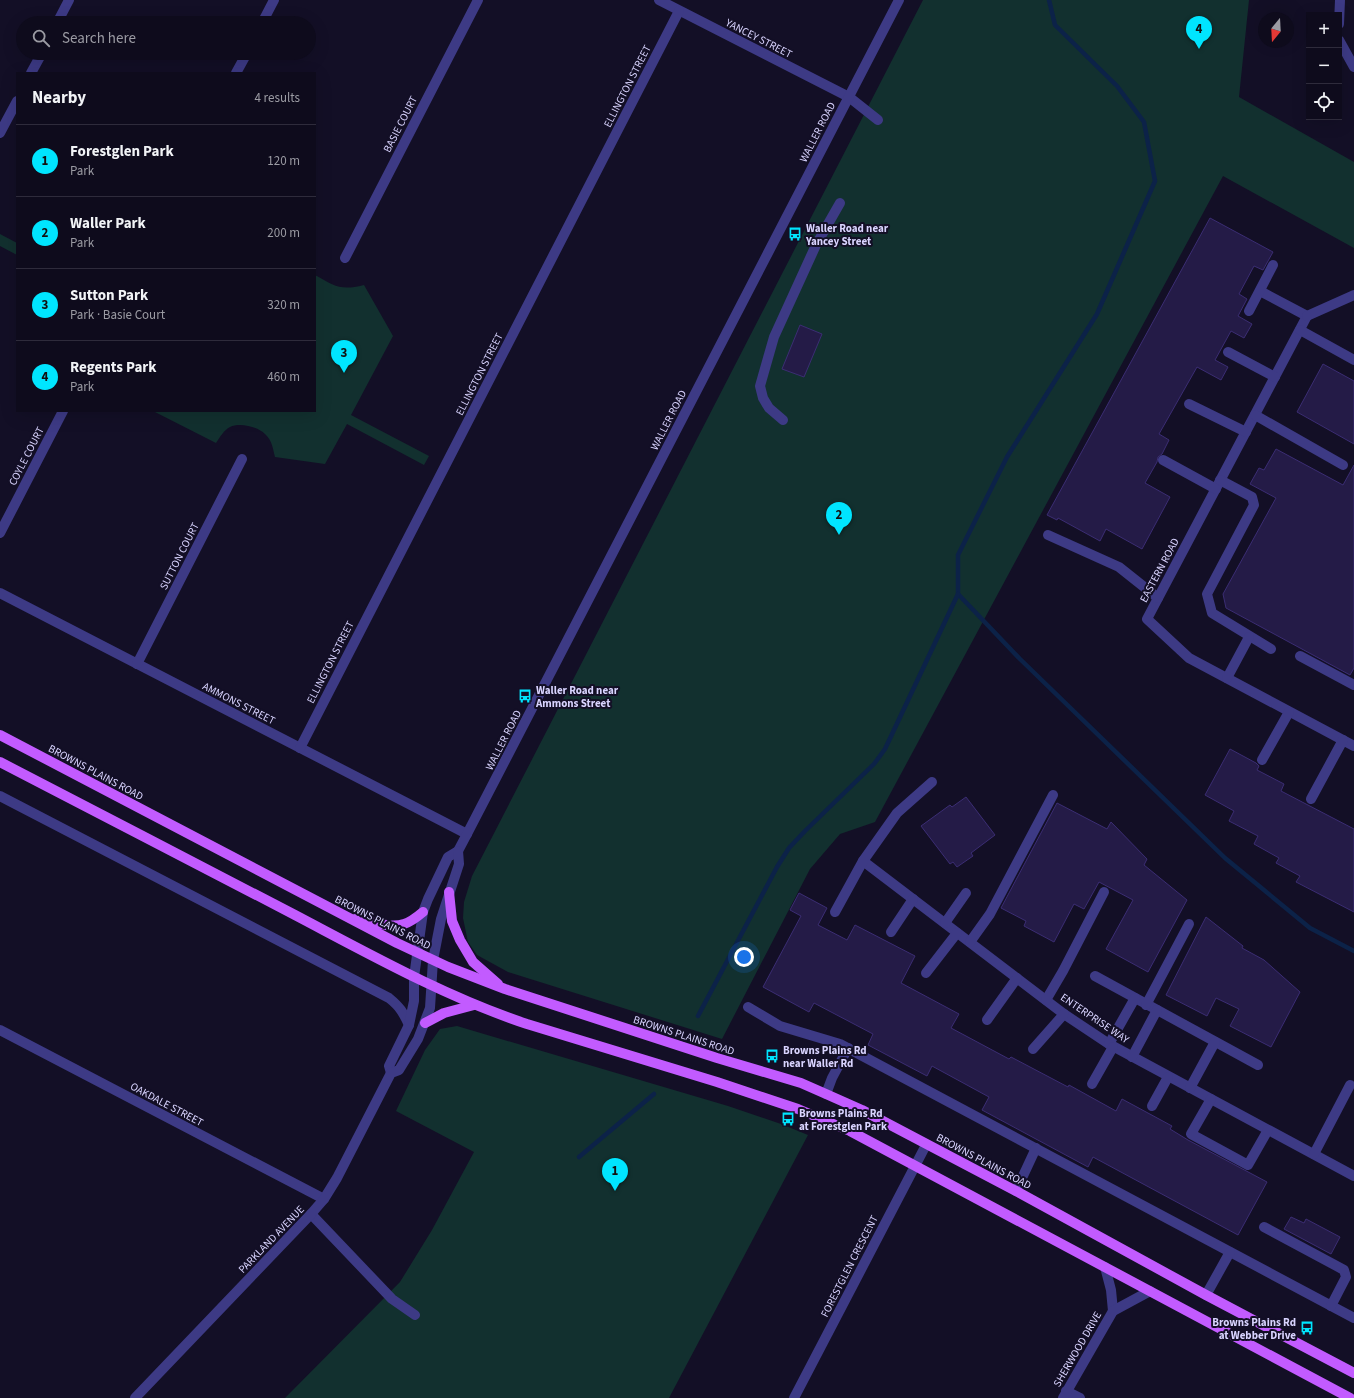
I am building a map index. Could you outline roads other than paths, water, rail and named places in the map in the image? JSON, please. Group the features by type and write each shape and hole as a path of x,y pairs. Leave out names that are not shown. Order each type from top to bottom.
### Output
{"main road":[{"name":"BROWNS PLAINS ROAD","path":"0,735 433,960 504,990 717,1058 801,1083 862,1110 1354,1373"},
{"path":"0,762 414,977 474,1005 527,1024 710,1080 798,1109 850,1131 1350,1398"},
{"path":"450,892 452,921 460,940 473,962 504,990"},
{"path":"344,915 398,926 409,922 423,912"},
{"path":"425,1023 444,1013 474,1005"}],"street":[{"path":"61,16 69,0"},
{"path":"266,16 274,0"},
{"name":"BASIE COURT","path":"345,258 478,0"},
{"name":"YANCEY STREET","path":"659,0 849,96 878,120"},
{"name":"WALLER ROAD","path":"414,977 423,912 448,857 458,851 468,834 899,0"},
{"path":"1340,0 1340,12"},
{"name":"ELLINGTON STREET","path":"300,748 680,11"},
{"path":"1342,45 1354,67"},
{"path":"32,72 38,60"},
{"path":"237,72 243,60"},
{"path":"0,134 16,102"},
{"path":"783,420 769,408 763,398 760,386 774,337 816,245 840,203"},
{"path":"1249,311 1273,265"},
{"path":"1260,291 1307,316 1354,295"},
{"name":"EASTERN ROAD","path":"1307,316 1147,619 1188,658 1354,746"},
{"path":"1300,330 1354,360"},
{"path":"1228,352 1275,377"},
{"path":"1189,404 1246,432"},
{"name":"COYLE COURT","path":"0,533 62,412"},
{"path":"1255,415 1343,465"},
{"name":"SUTTON COURT","path":"137,664 242,459"},
{"path":"1163,460 1252,497 1254,505 1207,594 1212,613 1271,649"},
{"path":"1048,535 1119,567 1158,598"},
{"name":"AMMONS STREET","path":"0,593 468,834"},
{"path":"1227,678 1249,636"},
{"path":"1300,656 1354,685"},
{"path":"1262,760 1289,712"},
{"path":"1311,799 1343,740"},
{"path":"835,912 863,861 897,813 932,782"},
{"path":"970,942 990,914 1053,795"},
{"path":"0,796 389,998 402,1010 409,1025"},
{"name":"WALLER ROAD","path":"432,986 433,960 441,919 459,864 458,851"},
{"name":"ENTERPRISE WAY","path":"863,861 1064,1014 1111,1046 1354,1176"},
{"path":"1046,1000 1063,971 1104,892"},
{"path":"945,923 966,893"},
{"path":"890,932 913,899"},
{"path":"1146,1004 1189,924"},
{"path":"926,973 958,932"},
{"path":"1094,976 1258,1065"},
{"name":"PARKLAND AVENUE","path":"135,1398 324,1199 337,1178 391,1073 389,1066 409,1025 414,1001 414,977"},
{"path":"987,1020 1017,978"},
{"name":"PARKLAND AVENUE","path":"391,1073 400,1070 418,1039 430,1008 432,986"},
{"path":"1092,1084 1135,998"},
{"path":"748,1007 780,1026 840,1044 848,1048 1354,1318"},
{"path":"1132,1057 1157,1010"},
{"path":"1033,1049 1064,1014"},
{"name":"OAKDALE STREET","path":"0,1030 324,1199"},
{"path":"1190,1088 1215,1042"},
{"path":"826,1094 832,1078 848,1048"},
{"path":"1152,1106 1168,1077"},
{"path":"1314,1154 1350,1086"},
{"path":"1211,1099 1191,1134 1248,1165 1268,1130"},
{"name":"FORESTGLEN CRESCENT","path":"794,1398 926,1145"},
{"path":"1016,1191 1036,1148"},
{"path":"311,1214 392,1299 415,1315"},
{"path":"1264,1227 1344,1270 1346,1277 1331,1306"},
{"path":"1206,1295 1230,1252"},
{"name":"SHERWOOD DRIVE","path":"1105,1267 1111,1290 1113,1311"},
{"name":"SHERWOOD DRIVE","path":"1065,1394 1113,1311 1150,1291"},
{"path":"1065,1394 1080,1398"}],"waterway":[{"path":"1049,0 1055,25 1117,86 1144,122 1155,181 1097,314 1007,457 958,555 958,594 1020,659 1225,858 1310,928 1354,951"},
{"path":"698,1016 777,867 789,848 874,764 885,749 958,594"},
{"path":"579,1157 654,1094"}],"place":[{"name":"Regents Park","path":"1199,49"},
{"name":"Waller Road near Yancey Street","path":"795,234"},
{"name":"Sutton Park","path":"344,373"},
{"name":"Waller Park","path":"839,535"},
{"name":"Waller Road near Ammons Street","path":"525,696"},
{"name":"Browns Plains Rd near Waller Rd","path":"772,1056"},
{"name":"Browns Plains Rd at Forestglen Park","path":"788,1119"},
{"name":"Forestglen Park","path":"615,1191"},
{"name":"Browns Plains Rd at Webber Drive","path":"1307,1328"}]}
